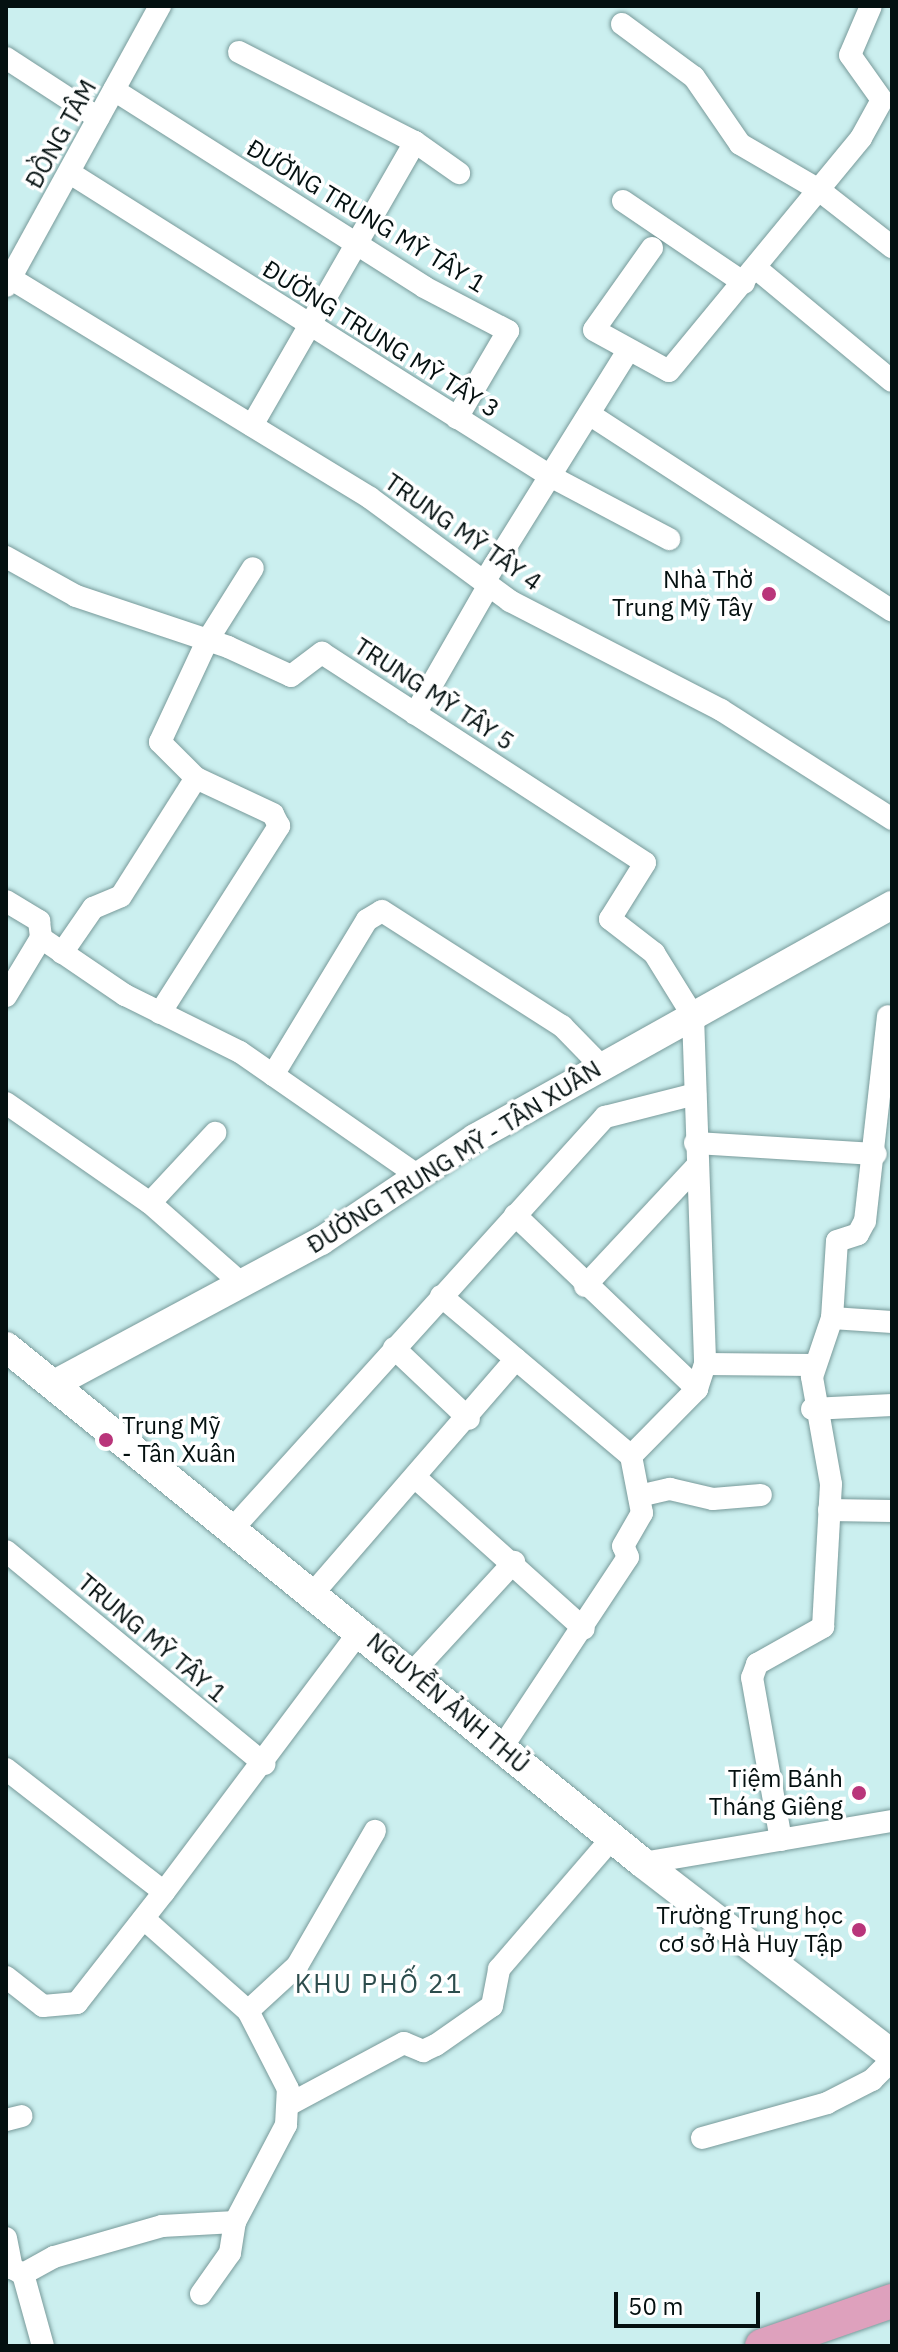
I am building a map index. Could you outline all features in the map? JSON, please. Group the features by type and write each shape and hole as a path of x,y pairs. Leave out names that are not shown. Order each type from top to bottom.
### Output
{"main road":[{"name":"NGUYỄN ẢNH THỦ","path":"6,1347 56,1383 235,1526 501,1749 643,1863 892,2057"},
{"path":"762,2346 892,2301"}],"street":[{"name":"ĐỒNG TÂM","path":"8,282 160,6"},
{"path":"652,248 594,330 669,371 706,318 750,276 819,190 882,100 850,55 871,6"},
{"path":"622,24 694,77 740,144 819,190 892,247"},
{"path":"239,52 415,142 459,173"},
{"path":"6,58 98,118"},
{"name":"ĐƯỜNG TRUNG MỸ TÂY 1","path":"114,90 358,245 508,331 457,418"},
{"path":"252,425 415,142"},
{"name":"ĐƯỜNG TRUNG MỸ TÂY 3","path":"70,173 550,476 669,539"},
{"path":"623,201 750,276 892,381"},
{"name":"TRUNG MỸ TÂY 4","path":"8,282 370,498 487,583 721,710 892,819"},
{"path":"415,714 487,583 628,351"},
{"path":"589,414 892,611"},
{"name":"TRUNG MỸ TÂY 5","path":"6,557 76,596 207,641 291,676 322,653 645,863 610,919 654,953 693,1016"},
{"path":"160,1013 279,826 273,814 196,778 160,742 207,641 253,568"},
{"path":"62,953 93,908 121,896 196,778"},
{"path":"6,901 39,921 41,938 6,996"},
{"name":"ĐƯỜNG TRUNG MỸ - TÂN XUÂN","path":"56,1383 242,1284 600,1065 892,905"},
{"path":"273,1075 367,920 382,911 562,1026 600,1065"},
{"path":"41,938 160,1013 273,1075 417,1175"},
{"path":"631,1456 697,1389 705,1364 693,1016"},
{"path":"781,1840 752,1678 757,1664 823,1627 829,1472 812,1409 813,1365 832,1318 837,1241 862,1230 876,1154 888,1016"},
{"path":"235,1526 605,1117 695,1094"},
{"path":"6,1103 150,1203 242,1284"},
{"path":"150,1203 215,1133"},
{"path":"695,1143 876,1154"},
{"path":"585,1286 696,1167"},
{"path":"515,1215 585,1286 697,1389"},
{"path":"441,1296 631,1456 642,1513 623,1546 628,1557 584,1629 501,1749"},
{"path":"832,1318 892,1322"},
{"path":"394,1348 469,1419"},
{"path":"315,1591 469,1419 516,1359"},
{"path":"705,1364 813,1365"},
{"path":"812,1409 892,1405"},
{"path":"417,1479 514,1562 584,1629"},
{"path":"639,1496 670,1489 713,1499 761,1495"},
{"path":"829,1510 892,1511"},
{"name":"TRUNG MỸ TÂY 1","path":"6,1551 264,1764"},
{"path":"412,1673 514,1562"},
{"path":"6,1977 43,2006 77,2003 264,1764 361,1630"},
{"path":"6,1769 164,1892"},
{"path":"643,1863 892,1821"},
{"path":"248,2011 297,1966 375,1831"},
{"path":"290,2104 404,2043 423,2051 436,2045 492,2006 499,1969 612,1838"},
{"path":"144,1919 248,2011 290,2104 269,2167 235,2222 230,2253 201,2294"},
{"path":"702,2138 827,2103 872,2080 892,2057"},
{"path":"23,2274 54,2257 162,2226 235,2222"},
{"path":"6,2238 12,2268 23,2274 43,2346"}],"place":[{"name":"Nhà Thờ Trung Mỹ Tây","path":"769,594"},
{"name":"Trung Mỹ - Tân Xuân","path":"106,1440"},
{"name":"Tiệm Bánh Tháng Giêng","path":"859,1793"},
{"name":"Trường Trung học cơ sở Hà Huy Tập","path":"859,1930"}],"district":[{"name":"KHU PHỐ 21","path":"379,1984"}]}
